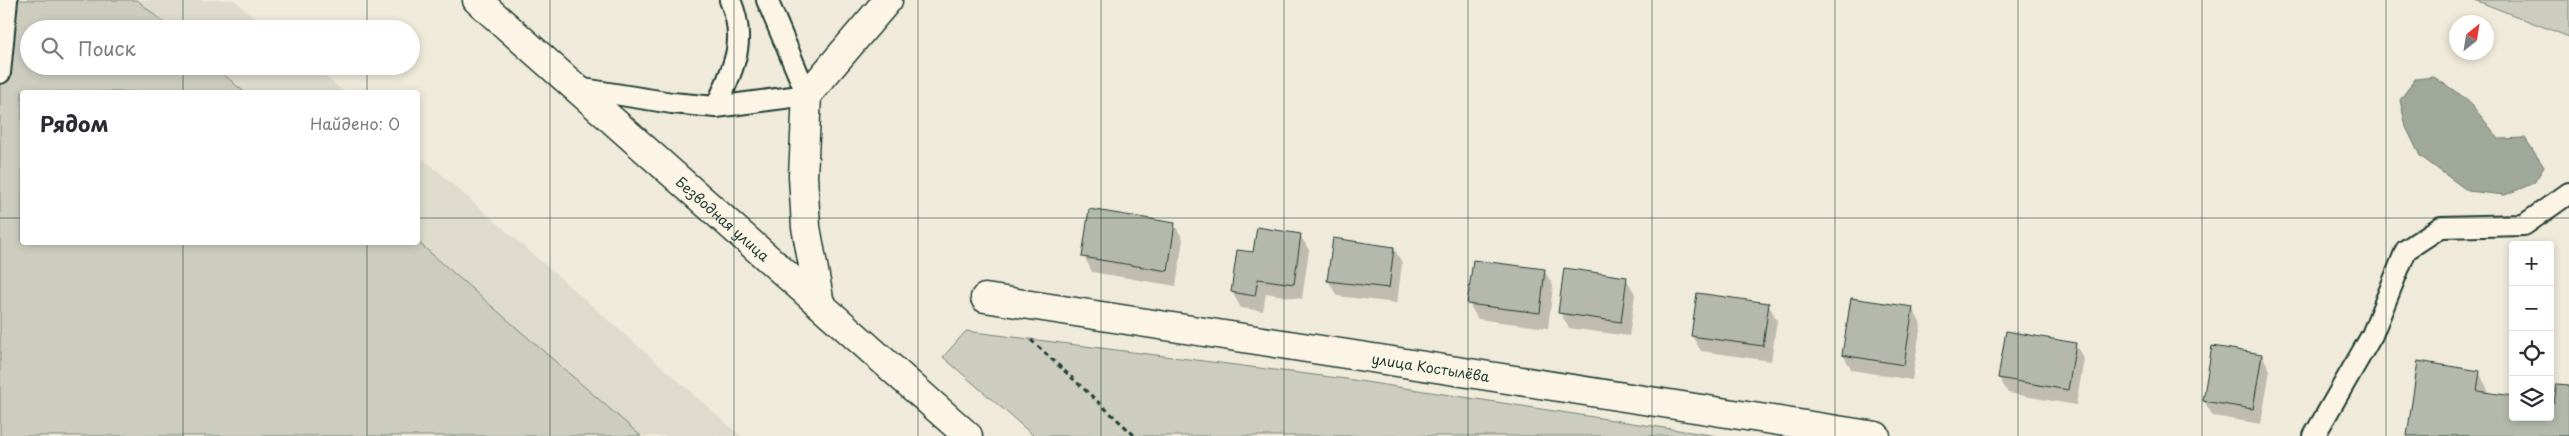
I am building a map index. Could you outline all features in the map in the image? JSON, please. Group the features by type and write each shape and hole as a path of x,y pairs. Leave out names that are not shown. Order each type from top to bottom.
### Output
{"main road":[{"name":"Безводная улица","path":"477,0 968,436"},
{"path":"820,304 806,227 804,176 807,95 888,0"},
{"name":"улица Костылёва","path":"985,298 1876,436"}],"lane":[{"path":"0,73 6,0"},
{"path":"716,107 736,62 739,42 737,17 730,0"},
{"path":"577,88 672,103 716,107 807,95 767,0"},
{"path":"2314,436 2372,335 2406,250 2440,227 2524,225 2569,193"}],"path":[{"path":"1028,338 1135,436"}],"shaded area":[{"path":"0,0 234,0 257,20 20,20 20,75 324,75 342,90 20,90 20,245 420,245 420,156 741,436 0,436"},
{"path":"0,0 137,0 160,20 20,20 20,75 224,75 242,90 20,90 20,245 420,244 641,436 0,436"},
{"path":"2475,0 2569,0 2569,37"},
{"path":"2434,77 2468,100 2499,139 2525,138 2544,167 2534,183 2505,195 2468,191 2420,156 2406,127 2400,100 2415,79"},
{"path":"966,331 1346,379 1717,436 1034,436 943,357"}],"building":[{"path":"1089,209 1175,223 1168,271 1082,257"},
{"path":"1257,227 1301,234 1294,284 1258,279 1255,296 1231,292 1237,250 1253,252"},
{"path":"1333,238 1394,247 1389,288 1327,281"},
{"path":"1473,260 1545,269 1540,313 1467,304"},
{"path":"1564,268 1627,277 1621,322 1558,313"},
{"path":"1697,293 1769,303 1763,346 1691,336"},
{"path":"1851,298 1913,307 1904,365 1842,355"},
{"path":"2006,331 2076,343 2068,390 1998,378"},
{"path":"2212,346 2262,354 2253,409 2203,401"},
{"path":"2418,361 2480,371 2477,391 2509,395 2509,421 2554,421 2557,384 2569,385 2569,436 2407,436"}]}
